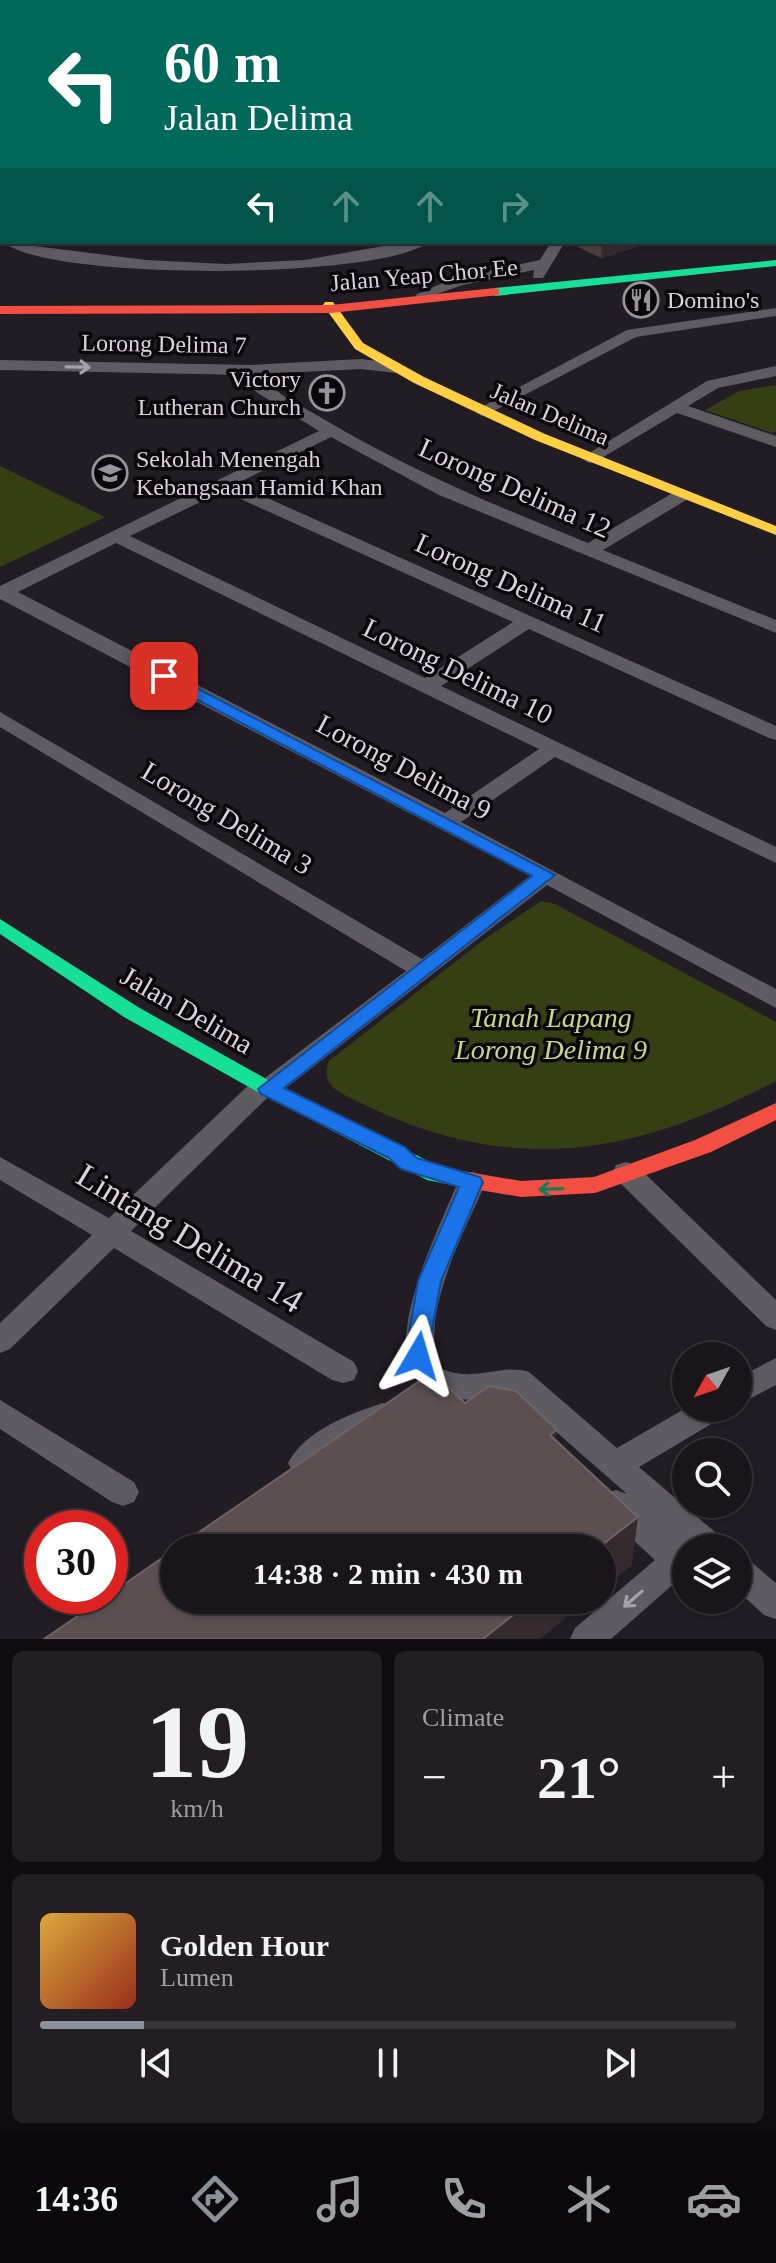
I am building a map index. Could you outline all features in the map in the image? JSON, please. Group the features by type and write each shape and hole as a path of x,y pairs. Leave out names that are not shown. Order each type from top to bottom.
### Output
{"main road":[{"name":"Jalan Yeap Chor Ee","path":"325,307 535,286 776,256"},
{"name":"Jalan Yeap Chor Ee","path":"0,310 325,307 776,263"},
{"name":"Jalan Delima","path":"325,307 369,354 482,411 589,458 776,531"},
{"name":"Jalan Delima","path":"0,925 131,1012 265,1088 397,1152 422,1169 472,1182 553,1190 595,1185 703,1146 776,1111"},
{"name":"Jalan Delima","path":"397,1152 415,1152 501,1170 626,1172"}],"street":[{"path":"18,244 64,255 146,265 237,269 326,264 413,244"},
{"path":"535,286 543,264 557,244"},
{"path":"422,295 459,281 543,264"},
{"path":"482,411 632,333 776,312"},
{"name":"Lorong Delima 7","path":"327,366 369,354"},
{"name":"Lorong Delima 7","path":"0,365 251,370 361,364 396,368"},
{"name":"Lorong Delima 12","path":"251,370 262,389 331,431 445,491 776,627"},
{"path":"589,458 721,380 776,371"},
{"path":"676,407 776,442"},
{"path":"1,592 331,431"},
{"name":"Lorong Delima 11","path":"222,484 776,734"},
{"path":"588,551 682,495"},
{"name":"Lorong Delima 10","path":"116,536 776,856"},
{"name":"Lorong Delima 9","path":"1,592 546,875 776,1000"},
{"path":"427,686 527,622"},
{"name":"Lorong Delima 3","path":"0,718 423,970"},
{"path":"445,823 554,748"},
{"path":"0,1341 265,1088 546,875"},
{"name":"Lintang Delima 14","path":"0,1167 343,1371"},
{"path":"626,1172 776,1318"},
{"path":"472,1182 430,1281 417,1345 418,1356 428,1374 455,1388 518,1381 615,1465 679,1534"},
{"path":"752,1385 776,1370"},
{"path":"0,1413 123,1492"},
{"path":"283,1480 341,1432 362,1421 408,1414"},
{"path":"615,1465 688,1422"},
{"path":"524,1426 672,1534"},
{"path":"587,1639 672,1568"},
{"path":"752,1583 776,1604"}],"green space":[{"path":"776,385 776,431 772,433 705,410 739,391"},
{"path":"0,466 105,517 0,567"},
{"name":"Tanah Lapang Lorong Delima 9","path":"541,901 555,904 776,1022 776,1081 724,1107 672,1126 622,1140 571,1148 520,1148 469,1141 416,1126 354,1100 334,1088 327,1077 329,1061 482,941"}],"building":[{"path":"418,1382 443,1382 465,1403 489,1386 516,1391 557,1430 550,1435 638,1517 616,1534 196,1534"},
{"path":"160,1560 160,1614 514,1614 483,1639 44,1639 81,1614 128,1614 128,1582"}],"traffic: fast":[{"path":"495,292 776,263"},
{"path":"0,925 131,1012 263,1086 435,1174 462,1179"}],"traffic: slow":[{"path":"329,305 359,346 419,380 540,437 776,531"}],"traffic: jam":[{"path":"0,310 331,309 495,292"},
{"path":"462,1179 521,1189 595,1185 703,1146 776,1111"}],"place":[{"name":"Domino's","path":"641,300"},
{"name":"Victory Lutheran Church","path":"327,393"},
{"name":"Sekolah Menengah Kebangsaan Hamid Khan","path":"110,473"}],"route":[{"path":"164,676 546,875 268,1089 397,1152 409,1163 435,1174 472,1182 430,1281 417,1345 418,1356"}]}
